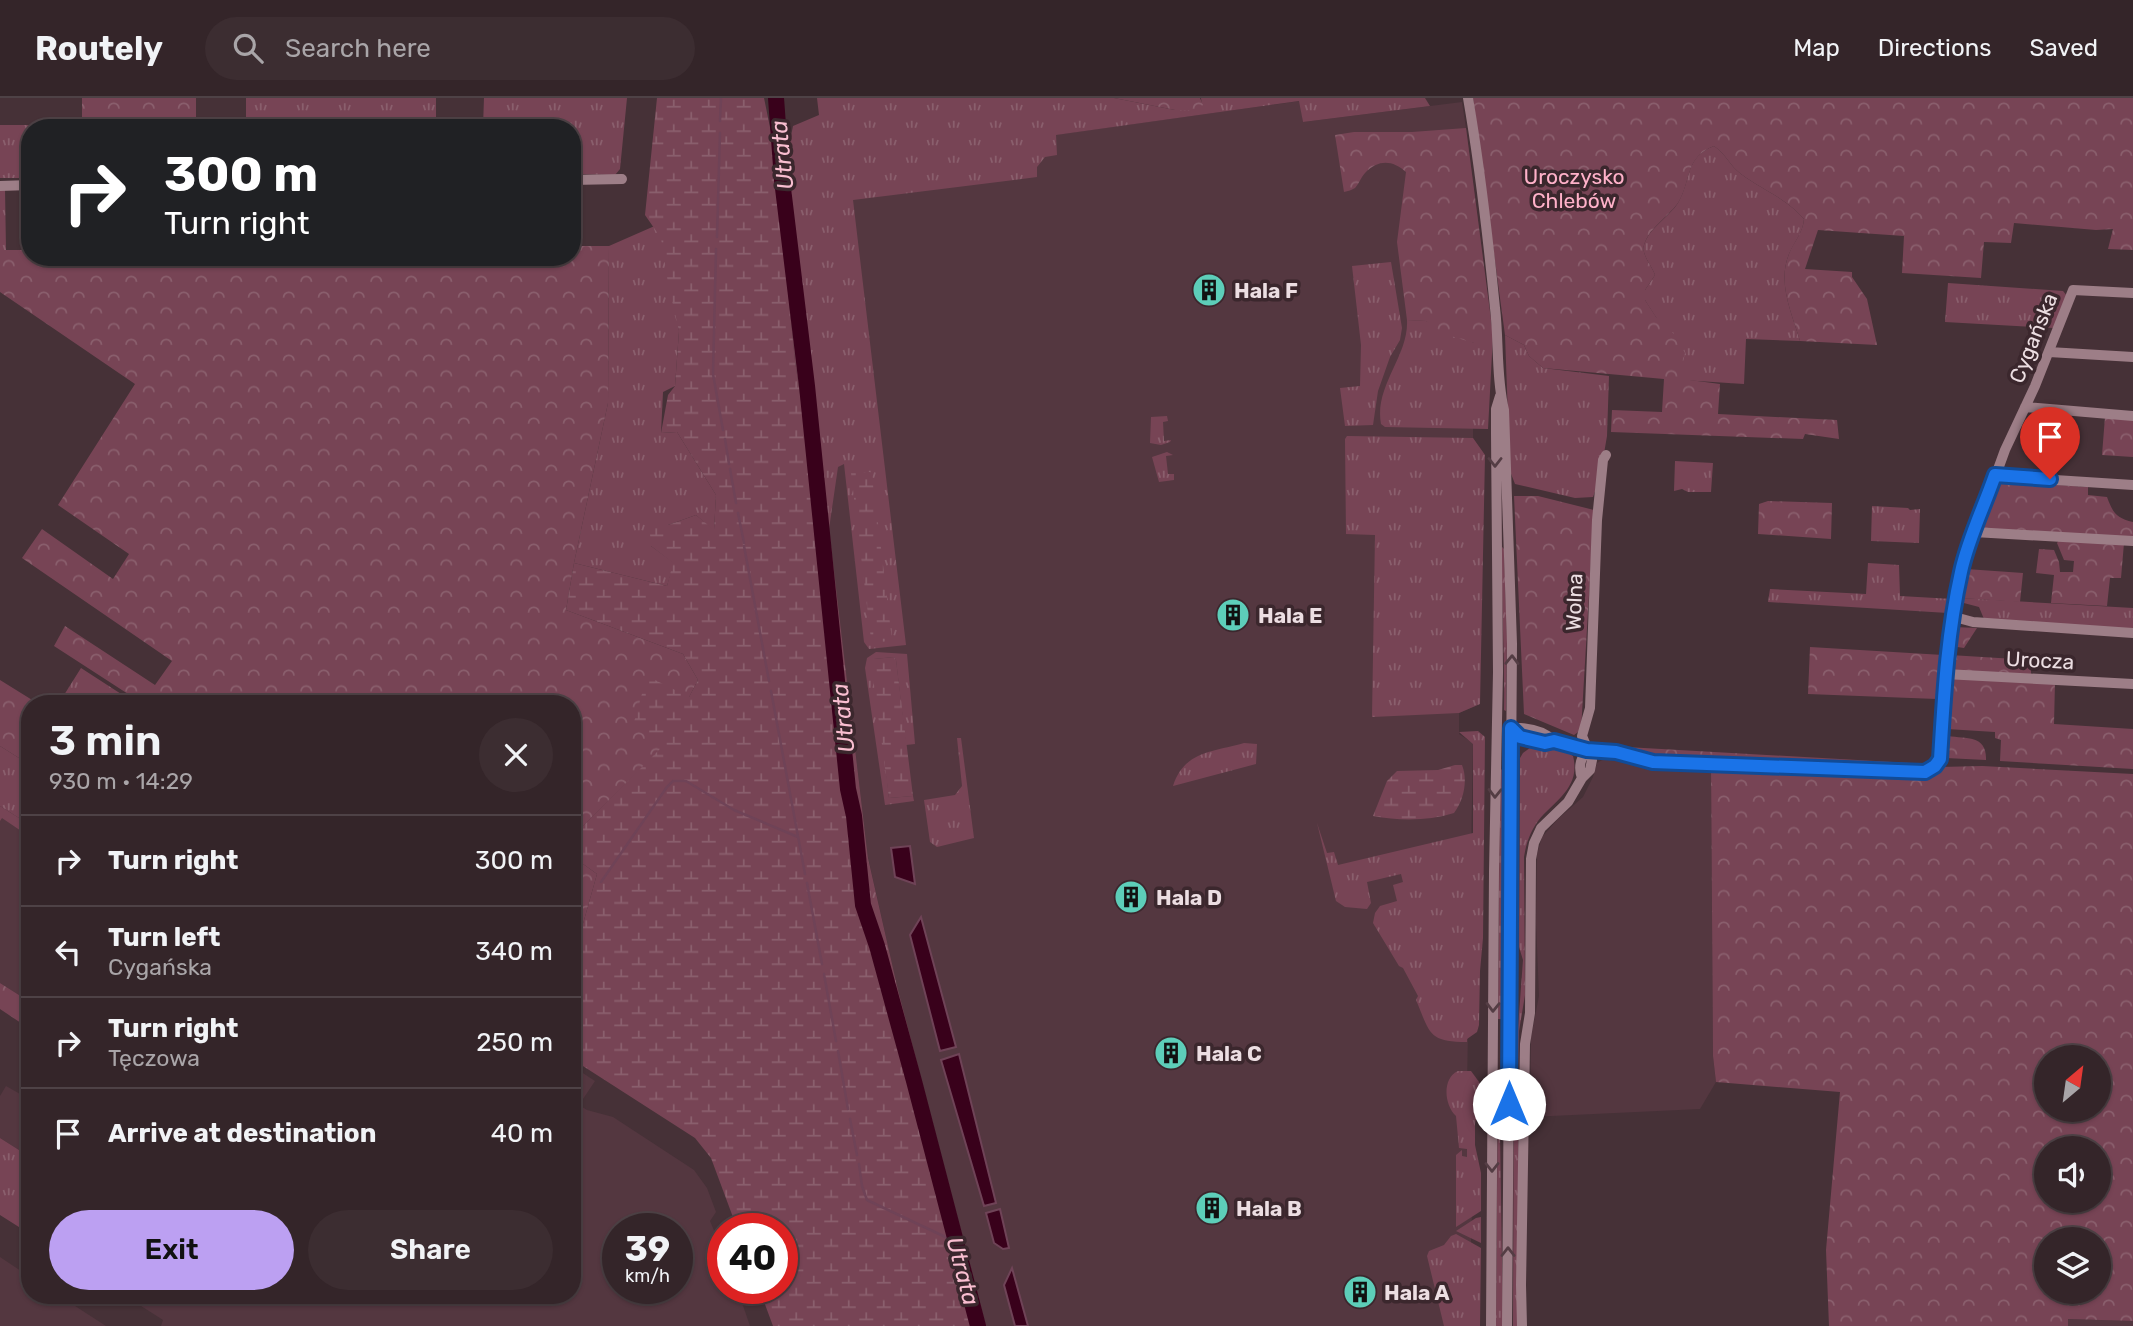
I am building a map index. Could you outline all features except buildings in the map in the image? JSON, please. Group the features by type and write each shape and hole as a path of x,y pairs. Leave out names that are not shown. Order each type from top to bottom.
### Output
{"street":[{"path":"1468,98 1492,276 1500,394 1504,410 1509,511 1512,644 1507,1326"},
{"path":"581,180 622,179"},
{"path":"0,186 21,185"},
{"name":"Cygańska","path":"1587,750 1616,752 1653,762 1919,773 1938,763 1951,615 1961,571 1995,475 2073,290 2133,293"},
{"path":"2049,352 2133,357"},
{"path":"1492,1326 1496,409 1500,394"},
{"path":"2025,407 2133,416"},
{"name":"Wolna","path":"1522,1326 1525,1044 1530,1013 1531,859 1541,828 1568,802 1590,770 1592,760 1582,736 1590,708 1597,520 1603,460 1606,455"},
{"path":"1995,475 2133,485"},
{"path":"1975,532 2133,541"},
{"path":"1951,615 1973,622 2133,633"},
{"name":"Urocza","path":"1945,674 2133,684"},
{"path":"1496,725 1522,727 1547,734 1554,741 1587,750"}],"shaded area":[{"path":"1300,101 1303,122 1462,102 1466,128 1493,335 1473,429 1473,438 1485,455 1473,526 1480,704 1459,713 1459,734 1473,743 1466,1144 1473,1185 1468,1326 986,1326 898,990 868,857 819,447 794,171"},
{"path":"1604,759 1651,767 1711,766 1713,1056 1716,1082 1700,1109 1530,1117 1531,1037 1539,996 1537,854 1542,837 1583,797 1597,763"},
{"path":"0,806 21,819 21,996 0,983"},
{"path":"910,846 915,884 895,877 891,848"},
{"path":"921,917 956,1047 940,1051 910,935"},
{"path":"959,1054 996,1203 984,1206 941,1060"},
{"path":"581,1072 595,1081 581,1102"},
{"path":"6,1086 20,1094 21,1151 0,1138 0,1096"},
{"path":"581,1106 613,1117 694,1170 707,1188 716,1212 707,1213 707,1304 742,1304 750,1326 161,1326 163,1320 138,1304 581,1304"},
{"path":"1000,1209 1009,1248 1003,1249 994,1243 986,1213"},
{"path":"0,1257 21,1271 21,1304 72,1304 106,1326 0,1326"},
{"path":"1012,1268 1028,1326 1015,1326 1004,1285"},
{"path":"2068,1319 2133,1321 2133,1326 2068,1326"}],"green space":[{"path":"82,98 196,98 196,119 82,119"},
{"path":"246,98 436,98 436,119 246,119"},
{"path":"484,98 627,98 620,169 615,175 581,174 581,119 483,119"},
{"path":"657,98 764,98 773,142 795,361 814,488 850,831 862,912 898,1035 971,1326 773,1326 765,1304 798,1304 798,1213 731,1213 711,1158 695,1138 581,1065 581,931 597,874 581,862 581,828 662,747 634,722 647,676 689,697 698,680 683,654 566,610 574,563 667,586 673,563 651,546 649,521 668,525 696,515 714,530 716,495 677,432 661,433 668,395 675,386 679,331 661,238 645,215"},
{"path":"817,98 1114,98 1175,110 1202,105 1201,98 1425,98 1430,106 1303,122 1299,101 1056,135 1057,155 1045,157 1037,167 1037,177 853,200 906,645 869,649 864,642 844,464 838,467 829,529 868,858 898,990 986,1326 972,1326 898,1035 862,912 850,831 814,488 795,361 773,142 790,141 793,126 819,115"},
{"path":"1114,98 1200,98 1203,105 1195,110 1175,110"},
{"name":"Uroczysko Chlebów","path":"1473,98 2133,98 2133,250 2108,249 2113,229 2014,223 2011,243 1984,242 1981,278 1902,273 1904,236 1818,230 1805,269 1852,272 1852,277 1867,299 1877,345 1800,341 1787,298 1785,276 1789,254 1804,219 1781,199 1741,174 1714,146 1704,151 1693,163 1678,203 1646,239 1643,249 1655,275 1645,290 1645,300 1656,317 1676,336 1685,353 1682,379 1720,384 1718,414 1837,420 1839,439 1805,434 1803,439 1611,432 1612,410 1662,412 1664,379 1543,368 1529,356 1524,345 1505,335"},
{"path":"0,125 21,125 21,178 0,178"},
{"path":"1466,128 1493,335 1474,335 1474,343 1444,334 1426,321 1407,320 1397,242 1406,172 1391,163 1380,163 1365,173 1355,188 1344,192 1335,135"},
{"path":"1714,146 1741,174 1781,199 1804,219 1789,254 1785,276 1787,298 1800,341 1746,339 1744,384 1682,380 1674,347 1645,300 1645,290 1655,275 1644,252 1644,245 1655,228 1678,203 1693,163 1704,151"},
{"path":"0,189 5,189 6,250 0,250"},
{"path":"666,221 679,331 675,386 663,392 661,433 677,432 716,495 714,531 696,515 668,525 651,546 674,563 667,586 574,563 608,403 609,246"},
{"path":"581,246 609,246 608,403 566,610 683,654 698,680 663,747 581,828 581,695 130,695 54,646 65,626 155,685 172,661 22,558 42,529 113,579 129,554 58,505 135,384 0,292 0,250 21,250 21,266 581,266"},
{"path":"1391,262 1402,328 1400,340 1390,357 1378,391 1373,425 1345,426 1340,388 1360,386 1361,345 1352,266"},
{"path":"1948,283 2063,291 2067,296 2054,328 1945,322"},
{"path":"1407,320 1426,321 1474,343 1474,335 1493,335 1488,429 1385,427 1381,424 1382,397 1403,346"},
{"path":"1505,335 1524,345 1529,356 1543,368 1609,376 1607,436 1600,477 1593,497 1575,498 1515,484 1510,471"},
{"path":"1167,416 1168,421 1163,422 1164,441 1171,440 1170,442 1161,445 1150,443 1151,417"},
{"path":"2105,417 2133,418 2133,457 2102,455"},
{"path":"1347,436 1473,438 1485,455 1480,704 1459,713 1372,717 1375,535 1346,534"},
{"path":"1167,452 1173,455 1166,456 1168,474 1174,474 1174,480 1159,482 1152,457"},
{"path":"1675,461 1713,463 1711,492 1688,492 1682,489 1674,491"},
{"path":"870,472 892,640 884,642 871,639 851,473"},
{"path":"2001,481 2088,487 2088,495 2107,497 2116,514 2133,522 2133,539 1982,530 1995,487"},
{"path":"1514,496 1538,496 1594,510 1581,730 1574,735 1524,714"},
{"path":"1768,501 1832,503 1831,539 1758,534 1759,504"},
{"path":"1872,506 1920,509 1919,543 1871,541"},
{"path":"2059,540 2124,543 2121,578 2110,578 2107,606 2051,603 2054,575 2036,573 2039,549 2054,550 2060,572 2073,572 2074,561 2064,560 2057,543"},
{"path":"1502,547 1507,639 1506,711 1504,710"},
{"path":"1868,563 1899,565 1900,596 1953,599 1948,613 1768,602 1770,589 1866,594"},
{"path":"1966,569 2023,573 2020,602 1961,598"},
{"path":"1961,598 2133,608 2133,630 1984,619 1979,607 1960,602"},
{"path":"1954,627 1977,628 1964,648 1951,646"},
{"path":"1810,647 1943,655 1940,702 1937,699 1808,694"},
{"path":"876,652 907,654 915,744 906,745 896,660 894,657 874,659 889,798 913,796 914,801 885,805 865,668 867,658"},
{"path":"1950,655 2031,660 2031,676 1949,672"},
{"path":"894,657 913,796 889,798 871,662 874,659"},
{"path":"81,668 123,695 64,695"},
{"path":"1951,677 2055,682 2054,724 2133,729 2133,769 2000,761 2001,740 1995,738 1995,732 1947,729"},
{"path":"0,680 24,695 21,695 21,759 0,746"},
{"path":"1478,731 1485,737 1483,938 1479,1025 1477,1032 1467,1039 1467,1042 1454,1042 1437,1037 1428,1028 1416,1000 1418,996 1373,923 1380,906 1397,901 1393,885 1403,882 1401,874 1367,882 1371,903 1367,909 1345,907 1336,901 1317,823 1327,853 1334,852 1338,865 1473,833 1473,744 1459,732"},
{"path":"1948,736 1979,742 1983,746 1986,760 1946,758"},
{"path":"957,738 961,738 974,838 937,847 930,842 924,800 955,795 962,786"},
{"path":"1244,743 1257,744 1256,764 1173,786 1178,774 1192,759"},
{"path":"1534,745 1569,753 1573,756 1574,767 1573,777 1565,793 1533,829 1524,857 1525,995 1519,1031 1518,1072 1519,1326 1513,1326 1514,1029 1518,1028 1523,960 1519,947 1520,758"},
{"path":"0,746 21,759 21,819 0,806"},
{"path":"1626,747 1928,764 1935,759 1934,763 1925,769 1642,757 1626,750"},
{"path":"1462,765 1465,783 1454,813 1414,819 1373,816 1387,781 1397,771 1438,770"},
{"path":"1711,766 1919,777 1940,767 1982,766 2133,774 2133,1321 2068,1319 2068,1326 1829,1326 1826,1250 1840,1092 1716,1082 1713,1056"},
{"path":"1500,769 1503,770 1506,867 1505,1019 1498,1019"},
{"path":"0,806 21,819 21,831 2,818 0,821"},
{"path":"581,862 597,874 581,931"},
{"path":"0,983 21,996 21,1023 0,1009"},
{"path":"1499,1069 1503,1326 1496,1326"},
{"path":"1458,1071 1471,1071 1482,1086 1475,1124 1475,1145 1481,1173 1481,1211 1456,1227 1456,1155 1462,1150 1462,1156 1467,1157 1467,1149 1459,1148 1456,1116 1449,1105 1446,1092 1449,1079"},
{"path":"0,1138 21,1151 21,1228 0,1215"},
{"path":"1481,1217 1481,1243 1456,1231 1476,1218"},
{"path":"1456,1234 1481,1248 1480,1326 1444,1326 1427,1256 1429,1251 1444,1245"}],"waterway":[{"path":"720,121 721,98"},
{"name":"Utrata","path":"776,98 782,180 863,905 914,1081 978,1326"},
{"path":"717,237 720,133"},
{"path":"716,249 713,374 723,430"},
{"path":"725,439 729,464"},
{"path":"730,469 736,503"},
{"path":"738,513 744,543"},
{"path":"744,546 769,681"},
{"path":"771,691 805,874"},
{"path":"601,882 673,781 686,781 734,810 798,837"},
{"path":"807,883 822,964"},
{"path":"824,974 836,1041"},
{"path":"838,1051 848,1109"},
{"path":"850,1119 857,1155"},
{"path":"859,1164 867,1200 956,1242"}],"place":[{"name":"Hala F","path":"1209,290"},
{"name":"Hala E","path":"1233,615"},
{"name":"Hala D","path":"1131,897"},
{"name":"Hala C","path":"1171,1053"},
{"name":"Hala B","path":"1212,1208"},
{"name":"Hala A","path":"1360,1292"}],"route":[{"path":"1509,1104 1511,728 1520,737 1545,743 1554,741 1587,750 1616,752 1653,762 1925,772 1940,759 1946,650 1951,615 1969,544 1995,475 2050,479"}]}
